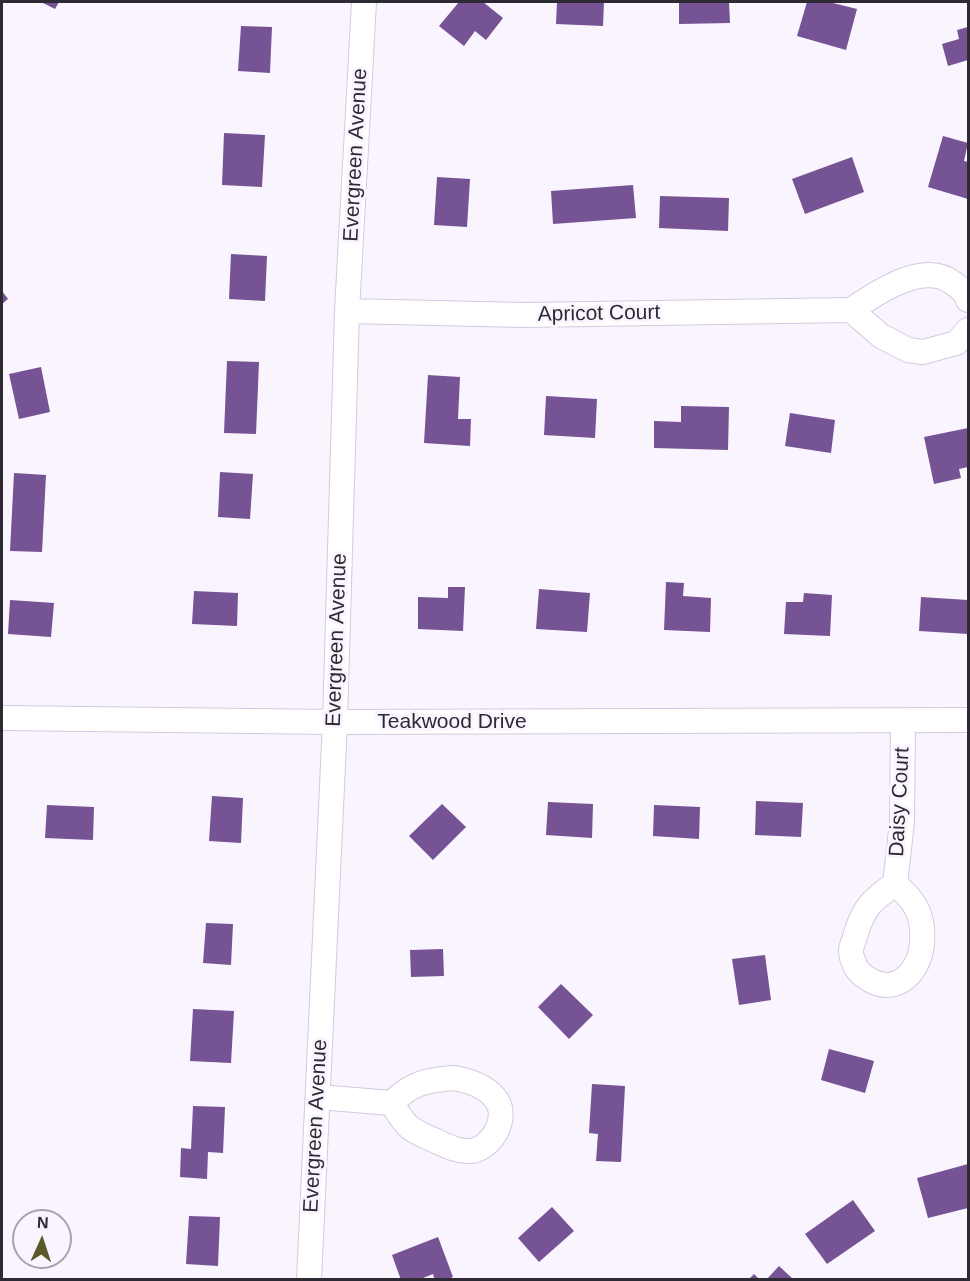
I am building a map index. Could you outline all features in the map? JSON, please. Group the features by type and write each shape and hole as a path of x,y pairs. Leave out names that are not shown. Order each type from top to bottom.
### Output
{"street":[{"name":"Evergreen Avenue","path":"309,1280 335,722 347,310 364,2"},
{"path":"969,300 966,293 947,278 932,275 919,276 881,290 851,310 881,336 908,350 923,352 956,343 969,330"},
{"name":"Apricot Court","path":"347,310 525,315 851,310"},
{"name":"Teakwood Drive","path":"2,718 335,722 969,720"},
{"name":"Daisy Court","path":"895,884 903,822 903,721"},
{"path":"318,1097 392,1103"}],"building":[{"path":"41,2 59,2 55,9"},
{"path":"459,2 483,2 503,18 486,40 475,31 464,46 439,26"},
{"path":"557,2 604,2 603,26 556,24"},
{"path":"679,2 729,2 730,23 679,24"},
{"path":"807,2 829,2 857,9 846,50 797,36"},
{"path":"241,26 272,27 270,73 238,71"},
{"path":"968,27 968,60 948,66 942,44 959,39 957,30"},
{"path":"224,133 265,135 262,187 222,185"},
{"path":"943,136 968,143 964,161 968,162 968,199 928,187"},
{"path":"852,157 864,192 805,214 792,179"},
{"path":"437,177 470,179 467,227 434,225"},
{"path":"633,185 636,218 553,224 551,191"},
{"path":"660,196 729,198 728,231 659,228"},
{"path":"231,254 267,256 265,301 229,299"},
{"path":"2,291 8,299 2,304"},
{"path":"227,361 259,362 256,434 224,433"},
{"path":"41,367 50,412 19,419 9,374"},
{"path":"428,375 460,377 458,419 471,419 470,446 424,443"},
{"path":"546,396 597,399 595,438 544,435"},
{"path":"681,406 729,407 728,450 654,448 654,421 681,422"},
{"path":"790,413 835,420 831,453 785,446"},
{"path":"968,428 968,467 959,469 961,478 934,484 924,437"},
{"path":"220,472 253,474 250,519 218,517"},
{"path":"14,473 46,475 42,552 10,551"},
{"path":"666,582 684,583 683,596 711,598 710,632 664,630"},
{"path":"448,587 465,587 463,631 418,629 418,597 448,598"},
{"path":"539,589 590,593 587,632 536,629"},
{"path":"194,591 238,593 237,626 192,624"},
{"path":"804,593 832,595 830,636 784,634 786,602 803,602"},
{"path":"921,597 968,600 968,634 919,631"},
{"path":"10,600 54,603 51,637 8,634"},
{"path":"212,796 243,798 241,843 209,841"},
{"path":"756,801 803,803 801,837 755,835"},
{"path":"548,802 593,804 592,838 546,835"},
{"path":"442,804 466,827 433,860 409,836"},
{"path":"47,805 94,807 93,840 45,838"},
{"path":"654,805 700,807 699,839 653,836"},
{"path":"206,923 233,924 231,965 203,963"},
{"path":"443,949 444,976 411,977 410,950"},
{"path":"765,955 771,1000 739,1005 732,959"},
{"path":"561,984 593,1015 569,1039 538,1007"},
{"path":"193,1009 234,1011 231,1063 190,1061"},
{"path":"829,1049 874,1061 865,1093 821,1080"},
{"path":"592,1084 625,1086 621,1162 596,1161 598,1134 589,1133"},
{"path":"193,1106 225,1107 223,1153 208,1152 207,1179 180,1177 181,1148 191,1149"},
{"path":"968,1164 968,1208 928,1218 917,1178"},
{"path":"853,1200 875,1231 827,1264 805,1234"},
{"path":"552,1207 574,1231 539,1262 518,1238"},
{"path":"189,1216 220,1217 218,1266 186,1264"},
{"path":"438,1237 453,1277 446,1280 435,1280 433,1274 418,1280 401,1280 392,1255"},
{"path":"779,1266 794,1280 766,1280"},
{"path":"754,1274 760,1280 748,1280"}]}
